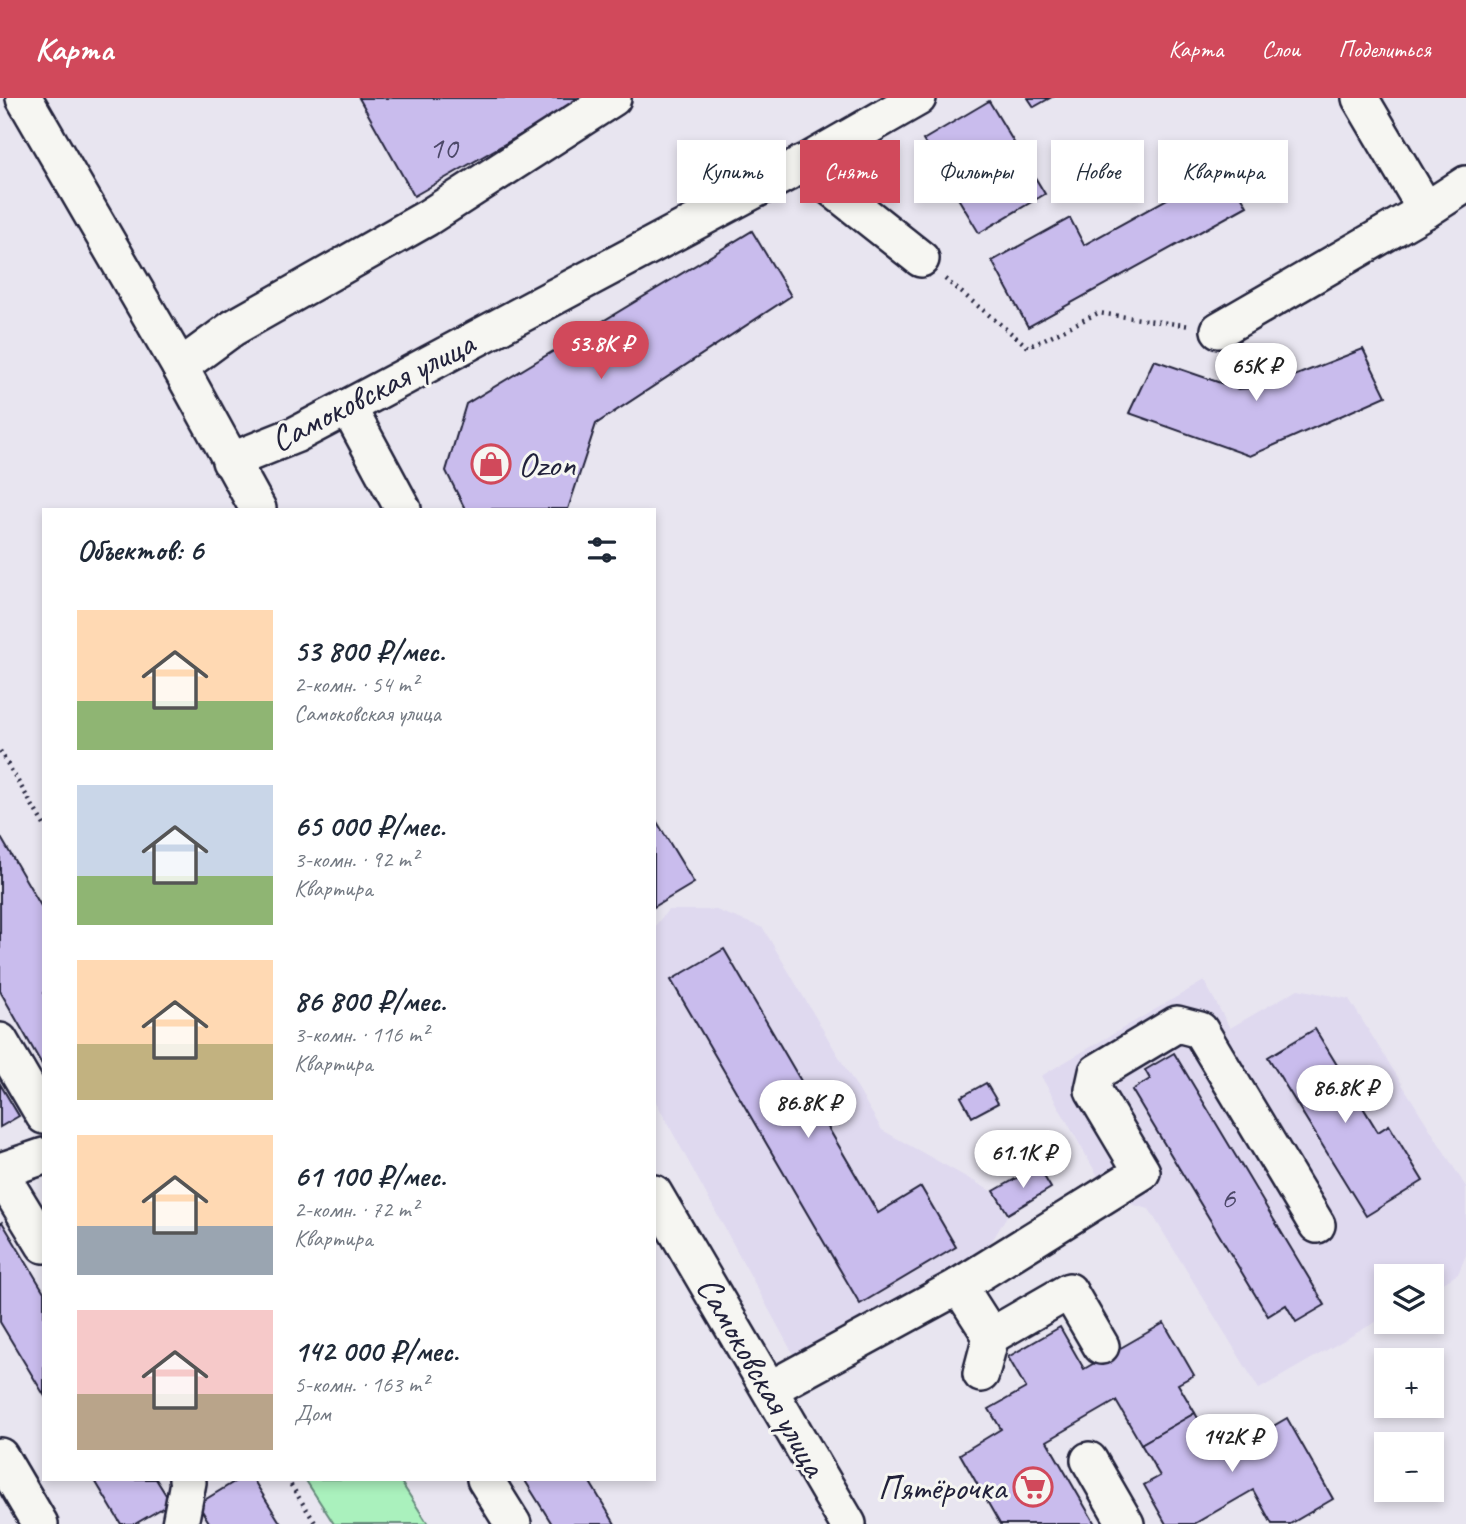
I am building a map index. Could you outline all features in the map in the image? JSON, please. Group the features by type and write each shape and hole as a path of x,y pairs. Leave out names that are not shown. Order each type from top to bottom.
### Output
{"street":[{"name":"Самоковская улица","path":"24,98 180,367 257,508"},
{"path":"180,367 233,328 427,218 612,98"},
{"name":"Самоковская улица","path":"844,140 918,98"},
{"path":"1360,98 1426,210"},
{"name":"Самоковская улица","path":"230,461 295,435 800,165"},
{"path":"1219,330 1466,184"},
{"path":"850,203 921,259"},
{"path":"348,407 402,508"},
{"path":"770,1389 959,1286 1142,1172 1093,1090 1097,1072 1177,1024 1200,1030 1317,1225"},
{"path":"0,1041 42,1113"},
{"path":"42,1157 0,1172 42,1242"},
{"name":"Самоковская улица","path":"656,1196 848,1524"},
{"path":"959,1286 991,1336"},
{"path":"981,1374 991,1336 1069,1291 1101,1346"},
{"path":"0,1456 40,1524"},
{"path":"1089,1460 1126,1524"},
{"path":"181,1523 188,1481"},
{"path":"486,1481 513,1524"}],"path":[{"path":"921,259 1028,347 1098,313 1219,330"},
{"path":"0,751 42,822"},
{"path":"288,1481 316,1524"}],"shaded area":[{"path":"668,910 716,910 763,928 882,1130 993,1192 1007,1216 980,1261 799,1365 656,1102 656,925"},
{"path":"1204,981 1230,1028 1298,989 1349,999 1466,1187 1466,1255 1458,1274 1444,1283 1444,1264 1374,1264 1374,1323 1259,1389 1149,1209 1127,1203 1113,1203 1041,1076"}],"green space":[{"path":"306,1481 400,1481 428,1524 334,1524"}],"building":[{"path":"359,98 585,98 414,196"},
{"path":"1028,98 1050,98 1034,107"},
{"path":"989,101 1012,140 923,140"},
{"path":"1037,181 1045,194 1037,199"},
{"path":"961,203 1030,203 979,233"},
{"path":"1160,203 1245,203 1247,206 1028,327 992,261 1070,218 1084,245"},
{"path":"752,231 791,296 596,424 568,508 464,508 446,471 466,404"},
{"path":"1363,349 1386,396 1250,456 1129,413 1154,360 1238,389 1266,387"},
{"path":"656,820 694,883 656,906"},
{"path":"0,836 42,908 42,1064 0,991"},
{"path":"724,949 878,1213 921,1187 956,1247 860,1304 671,980"},
{"path":"1315,1029 1378,1132 1389,1125 1423,1181 1366,1216 1268,1057"},
{"path":"1174,1053 1325,1305 1296,1322 1286,1305 1268,1316 1132,1090 1150,1079 1145,1070"},
{"path":"986,1083 998,1103 972,1117 961,1097"},
{"path":"0,1084 19,1116 0,1127"},
{"path":"1038,1166 1051,1188 1008,1214 994,1191"},
{"path":"2,1222 42,1289 42,1392 0,1322"},
{"path":"1164,1323 1194,1375 1178,1384 1195,1413 1141,1444 1116,1401 1047,1441 1095,1524 1000,1524 960,1454 1001,1429 989,1409 1026,1388 1008,1357 1060,1327 1084,1369"},
{"path":"1195,1413 1220,1457 1287,1418 1333,1499 1290,1524 1272,1524 1253,1490 1194,1524 1166,1524 1144,1485 1160,1476 1141,1444"},
{"path":"95,1481 157,1481 171,1503 135,1524 121,1524"},
{"path":"236,1481 254,1481 281,1524 210,1524 198,1504"},
{"path":"525,1481 589,1481 615,1524 552,1524"}],"place":[{"name":"Ozon","path":"491,464"},
{"name":"Пятёрочка","path":"1033,1487"}]}
